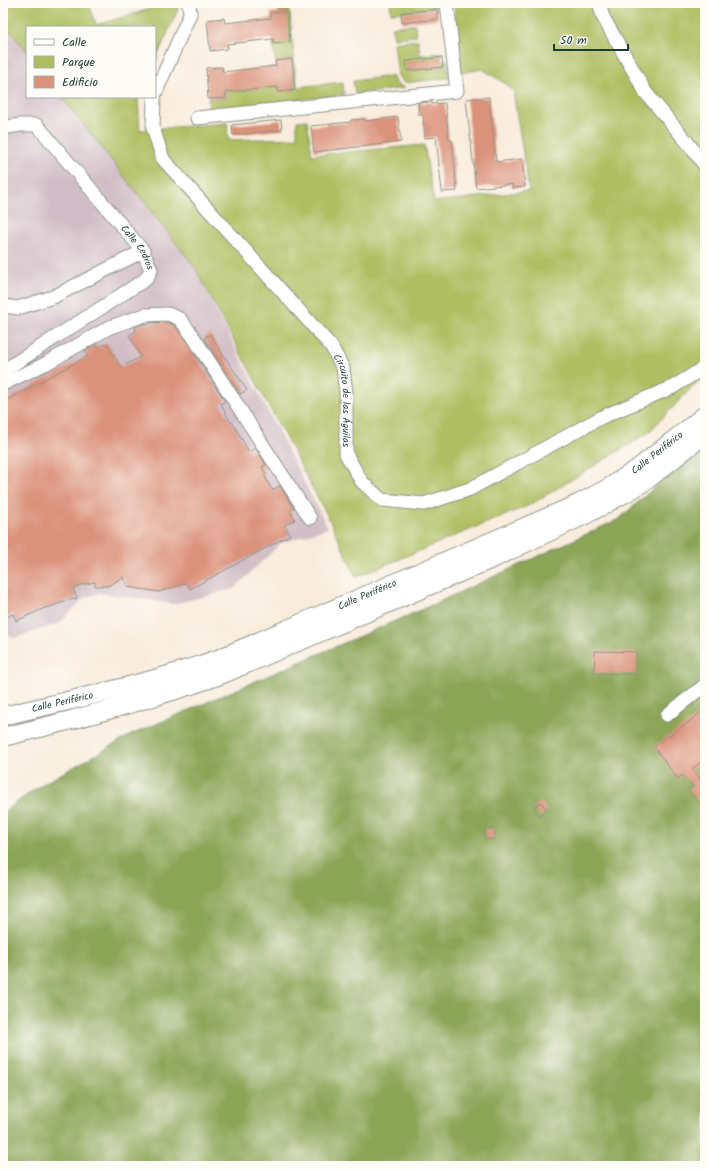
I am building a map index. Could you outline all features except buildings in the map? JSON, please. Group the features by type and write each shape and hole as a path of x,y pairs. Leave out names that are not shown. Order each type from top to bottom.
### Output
{"highway":[{"name":"Calle Periférico","path":"3,716 144,682 181,672 218,659 578,504 608,488 637,469 705,415"},
{"name":"Calle Periférico","path":"3,737 119,708 185,688 223,674 494,558 580,517 629,491 647,480 705,434"}],"street":[{"path":"156,92 190,14 189,3"},
{"path":"197,118 457,91 447,3"},
{"path":"599,3 603,17 646,93 688,143 705,166"},
{"name":"Circuito de las Águilas","path":"154,98 153,128 163,159 331,346 343,368 346,393 346,454 362,482 382,500 424,504 470,489 602,417 673,387 705,367"},
{"name":"Calle Cedros","path":"3,128 20,125 37,125 143,251 151,270 146,279 3,371"},
{"path":"3,306 18,308 53,297 143,251"},
{"path":"3,384 45,364 110,327 145,315 168,314 180,320 192,334 310,518"},
{"path":"667,715 705,685"}],"shaded area":[{"path":"3,29 12,33 26,51 26,98 63,98 193,265 328,528 281,543 234,589 174,604 99,593 84,598 60,623 15,638 3,633"}],"green space":[{"path":"3,3 89,3 96,25 167,3 181,3 156,59 156,26 26,26 26,51 12,33 3,29"},
{"path":"390,3 441,3 441,7 391,13"},
{"path":"454,3 705,3 705,374 648,433 530,505 356,577 330,521 194,266 63,98 138,98 140,130 227,123 228,140 297,138 297,121 307,120 312,155 424,145 434,202 529,191 513,91 506,84 482,69 461,73"},
{"path":"289,6 297,87 343,82 344,95 209,109 208,99 226,98 225,92 278,87 279,92 295,90 292,59 275,61 273,44 290,42 287,11 279,12 279,7"},
{"path":"415,24 416,36 394,38 392,27"},
{"path":"418,40 420,55 441,53 442,57 406,61 407,71 443,67 442,61 447,60 449,78 404,83 398,76 394,43"},
{"path":"392,76 396,84 405,88 355,94 353,81"},
{"path":"705,442 705,1166 3,1166 3,812 41,785 133,734 425,608 619,519"}]}
